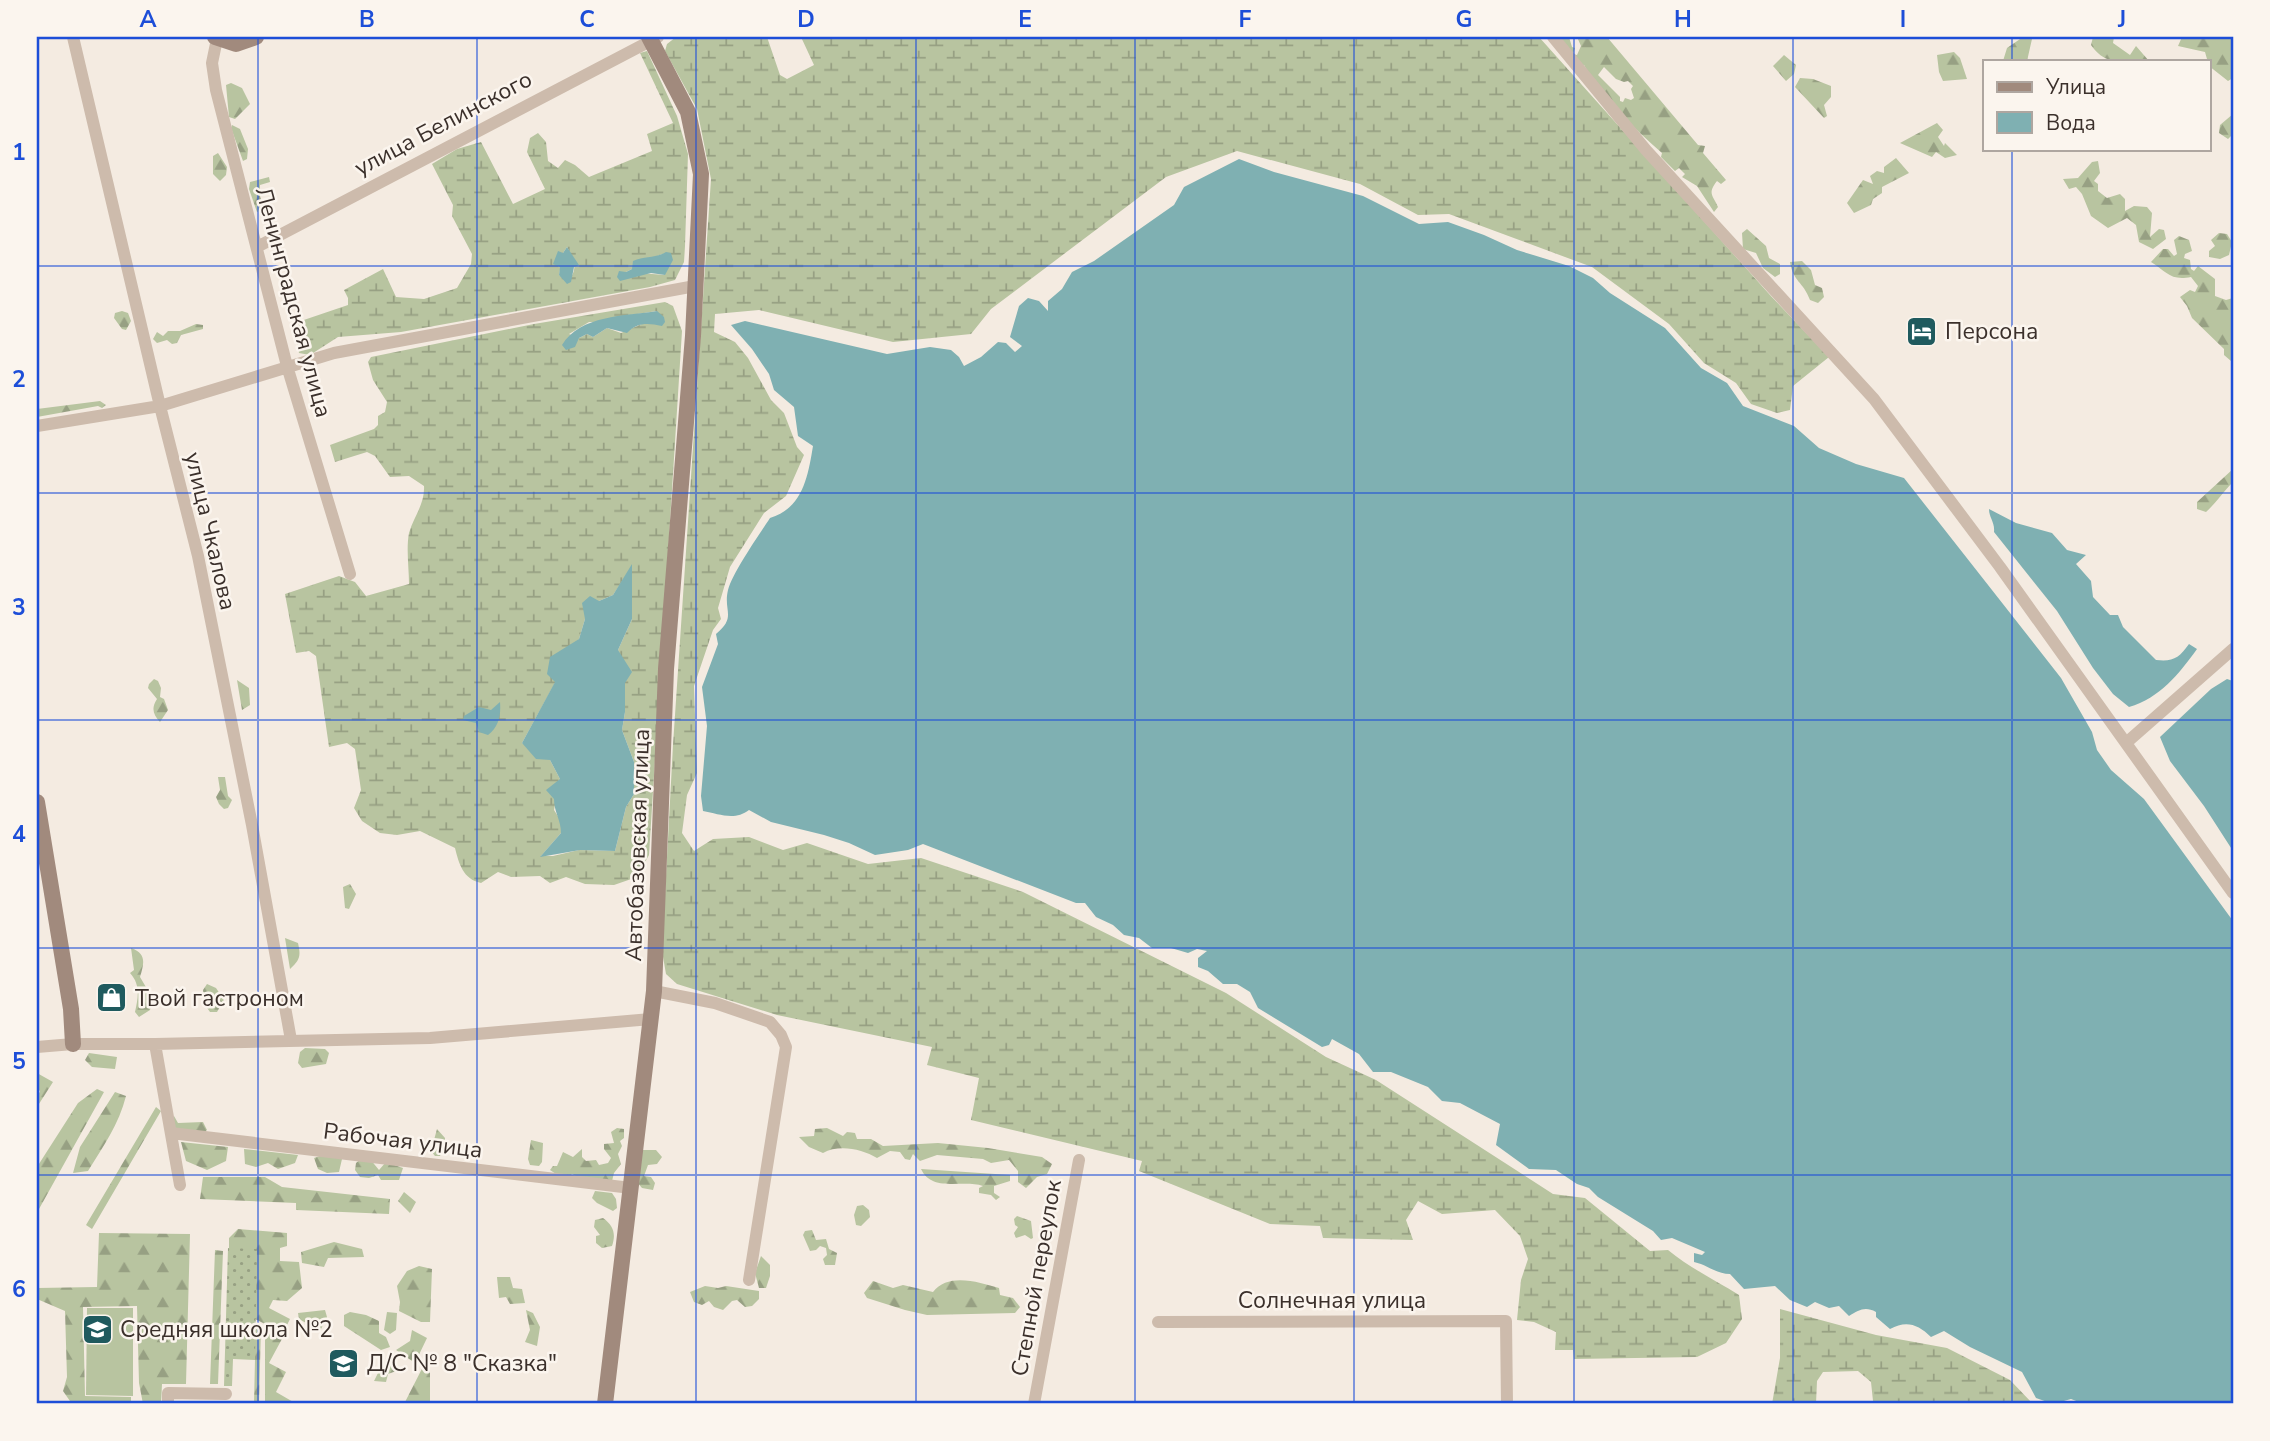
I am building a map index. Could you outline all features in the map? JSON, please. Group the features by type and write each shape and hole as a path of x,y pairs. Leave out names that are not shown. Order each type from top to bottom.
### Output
{"street":[{"name":"улица Чкалова","path":"72,37 198,556 252,825 291,1040"},
{"path":"216,38 236,44 256,37"},
{"path":"1553,37 1646,150 1874,399 2000,567 2233,893"},
{"name":"Ленинградская улица","path":"216,38 212,63 216,90 287,366 350,574"},
{"name":"улица Белинского","path":"257,247 653,38 688,112 701,174 695,286"},
{"path":"37,426 160,406 334,353 695,286"},
{"name":"Автобазовская улица","path":"605,1404 652,1019 666,668 695,286"},
{"path":"2126,743 2233,649"},
{"path":"37,802 71,1009 73,1044"},
{"path":"654,991 715,1003 771,1022 786,1047 750,1280"},
{"path":"37,1046 430,1038 652,1019"},
{"path":"155,1044 180,1185"},
{"name":"Рабочая улица","path":"171,1133 631,1188"},
{"name":"Степной переулок","path":"1034,1404 1079,1160"},
{"name":"Солнечная улица","path":"1158,1322 1506,1321 1507,1404"},
{"path":"168,1404 168,1393 226,1394"}],"green space":[{"path":"676,37 767,37 780,75 787,79 814,65 801,37 1539,37 1829,357 1793,386 1790,410 1777,413 1751,404 1736,383 1704,363 1669,324 1592,267 1449,214 1418,215 1360,184 1237,151 1166,177 991,309 971,334 893,342 759,310 715,314 714,332 735,342 748,358 771,400 784,413 797,447 804,455 786,496 764,513 730,567 718,608 721,619 713,630 694,686 697,773 687,795 682,833 694,851 713,839 749,837 783,850 807,843 868,864 921,858 1023,892 1226,993 1326,1057 1376,1080 1553,1194 1585,1198 1650,1251 1668,1250 1739,1295 1742,1319 1726,1343 1697,1357 1574,1359 1573,1350 1555,1350 1556,1332 1534,1322 1517,1320 1521,1280 1528,1259 1520,1236 1495,1210 1442,1214 1418,1201 1406,1220 1413,1240 1323,1238 1320,1226 1270,1224 1139,1171 1142,1161 971,1120 979,1078 927,1065 932,1047 777,1015 677,984 666,974 662,951 673,745 711,179 697,109 665,51 667,44"},
{"path":"1555,37 1569,37 1572,47 1575,48 1573,54 1577,55 1581,46 1577,37 1607,37 1698,145 1705,146 1703,153 1726,180 1721,184 1717,181 1712,189 1718,207 1714,212 1697,186 1682,177 1685,174 1679,168 1675,171 1661,157 1662,153 1609,101 1584,65 1574,64","holes":["1604,67 1616,79 1628,81 1633,86 1631,89 1634,98 1620,101 1620,97 1598,75"]},
{"path":"2023,37 2032,39 2027,60 2003,60 2007,48"},
{"path":"2093,37 2114,37 2113,43 2130,55 2136,46 2148,60 2109,60 2091,45"},
{"path":"2182,37 2233,37 2233,78 2228,81 2210,67 2210,60 2207,60 2205,52 2178,46"},
{"path":"647,51 677,116 688,154 684,262 675,280 650,287 401,332 338,337 310,355 299,353 292,324 348,305 344,290 383,269 396,297 424,299 457,288 471,264 472,254 452,216 453,205 432,164 457,149 481,142 513,204 545,189 527,152 530,138 538,133 546,142 548,161 558,168 565,160 589,177 652,151 647,134 673,123 640,53","holes":["567,247 573,258 574,270 571,277 564,278 559,275 563,253","662,254 665,275 626,272"]},
{"path":"1954,52 1960,58 1967,79 1943,81 1937,55"},
{"path":"1784,55 1796,65 1794,74 1786,81 1773,66"},
{"path":"1800,78 1813,79 1831,86 1831,97 1824,105 1827,116 1824,118 1795,87"},
{"path":"231,83 242,88 250,104 235,119 229,117 226,85"},
{"path":"2233,114 2233,134 2228,139 2219,133 2220,125"},
{"path":"1937,123 1943,130 1938,137 1944,146 1945,143 1957,155 1945,158 1936,152 1932,157 1900,143"},
{"path":"232,125 240,129 248,149 247,159 243,161 231,128"},
{"path":"218,153 227,167 226,175 220,181 213,174 213,156"},
{"path":"1896,158 1909,173 1882,187 1882,193 1873,199 1871,205 1854,213 1847,203 1863,180 1873,184 1870,176 1877,171 1884,173 1884,167"},
{"path":"2098,161 2100,173 2094,181 2098,184 2098,191 2107,198 2120,194 2125,199 2125,211 2134,206 2147,207 2152,213 2150,237 2159,229 2164,230 2166,239 2153,249 2139,242 2136,225 2127,218 2108,228 2091,216 2082,194 2076,187 2069,189 2063,179 2078,178 2092,162"},
{"path":"269,177 270,182 260,185 264,210 257,212 249,189 250,182"},
{"path":"1747,229 1766,246 1769,258 1780,264 1780,274 1775,277 1763,268 1756,253 1743,249 1742,233"},
{"path":"2219,233 2227,234 2232,242 2229,255 2220,259 2209,257 2209,251 2215,246 2211,240"},
{"path":"2179,236 2189,240 2192,251 2185,254 2184,258 2190,260 2191,269 2194,271 2198,266 2215,279 2215,296 2226,300 2233,298 2231,361 2224,355 2224,349 2192,318 2180,297 2190,290 2195,292 2198,286 2191,277 2173,277 2151,262 2163,249 2168,249 2174,256 2177,254 2174,240"},
{"path":"1802,261 1811,270 1815,285 1822,288 1824,297 1818,303 1810,300 1791,269 1790,262"},
{"path":"665,302 673,306 682,331 649,855 637,877 614,885 585,884 566,877 550,883 540,876 511,877 498,872 481,883 466,874 455,848 420,831 397,835 380,833 362,821 354,808 361,790 355,749 347,743 329,747 316,656 309,651 296,653 285,594 339,576 355,582 366,596 409,584 409,533 421,504 424,486 409,476 390,477 375,456 367,452 335,462 330,445 374,429 378,425 378,416 385,412 387,402 373,380 368,362 371,357 534,324","holes":["657,311 652,324 644,323 621,333 607,328 593,337 587,334 579,338 569,334 589,322","632,566 632,619 618,650 625,683 622,730 634,762 634,794 626,807 615,851 579,850 541,856 561,833 561,821 554,810 560,779 550,760 522,743 579,639 585,619 599,601 613,595"]},
{"path":"115,313 128,313 131,321 126,330 122,329 114,318"},
{"path":"196,324 203,325 203,329 181,335 177,343 172,344 167,340 157,343 153,339 157,332 163,336 168,331 180,331"},
{"path":"100,401 106,405 102,408 98,406 37,417 37,409"},
{"path":"2233,469 2233,482 2206,512 2197,509 2197,502"},
{"path":"154,679 158,681 161,688 160,697 164,699 168,710 160,722 154,711 157,699 148,688"},
{"path":"237,680 249,688 250,705 242,710"},
{"path":"218,777 225,777 228,796 232,800 228,808 224,809 216,797 220,790"},
{"path":"350,884 356,894 349,909 345,908 343,887"},
{"path":"285,938 298,943 299,947 299,958 290,969"},
{"path":"131,948 142,956 140,977 153,999 150,1010 139,1017 135,1012 137,987 130,973 134,970"},
{"path":"207,984 216,988 224,1000 217,1012 210,1012 205,1005 203,990"},
{"path":"305,1048 325,1049 329,1053 326,1064 302,1068 298,1063 300,1052"},
{"path":"89,1053 117,1057 115,1069 92,1067 85,1060"},
{"path":"37,1073 53,1082 37,1107 40,1091 37,1089"},
{"path":"97,1089 104,1092 39,1209 37,1223 37,1167 78,1103"},
{"path":"115,1092 126,1096 115,1126 88,1171 73,1173 80,1147"},
{"path":"156,1107 161,1111 92,1229 86,1225"},
{"path":"174,1116 178,1123 203,1122 207,1130 202,1134 172,1129"},
{"path":"617,1128 624,1129 624,1138 620,1141 622,1146 618,1154 621,1164 612,1181 556,1174 550,1170 557,1166 563,1152 573,1157 582,1149 582,1157 586,1161 596,1160 599,1165 608,1163 611,1158 604,1149 604,1144 614,1143 611,1132"},
{"path":"827,1128 843,1136 847,1132 855,1133 857,1139 871,1139 883,1146 938,1143 988,1148 1042,1157 1052,1164 1047,1174 1037,1177 1026,1188 1018,1182 1018,1171 1009,1160 991,1163 983,1159 937,1155 920,1161 913,1154 910,1160 905,1159 900,1152 890,1151 877,1158 858,1150 843,1148 823,1153 809,1147 799,1137 814,1136 815,1129"},
{"path":"437,1129 445,1138 445,1147 440,1156 435,1156 431,1151"},
{"path":"531,1140 543,1143 542,1162 539,1166 530,1165 528,1159"},
{"path":"181,1142 228,1147 226,1161 207,1170 186,1161"},
{"path":"244,1149 298,1155 295,1163 278,1169 268,1163 256,1167 245,1164"},
{"path":"641,1150 656,1150 662,1157 657,1164 648,1165 644,1176 651,1177 655,1183 653,1190 642,1188 636,1181"},
{"path":"325,1154 342,1159 339,1172 327,1173 318,1169 314,1158"},
{"path":"361,1159 370,1159 379,1170 386,1162 403,1168 399,1180 381,1180 378,1175 360,1177 355,1170 356,1163"},
{"path":"921,1169 1010,1175 1010,1181 994,1186 994,1193 1000,1197 996,1200 991,1195 979,1193 979,1188 983,1186 940,1183 926,1176"},
{"path":"203,1177 265,1177 282,1187 390,1199 389,1214 296,1210 296,1203 200,1199"},
{"path":"595,1191 612,1193 617,1208 613,1211 597,1203 592,1198"},
{"path":"404,1192 416,1202 410,1213 398,1201"},
{"path":"863,1205 869,1210 870,1217 861,1226 856,1225 854,1215 857,1206"},
{"path":"1017,1216 1031,1221 1033,1238 1025,1235 1016,1238 1014,1233 1018,1227 1014,1219"},
{"path":"603,1218 612,1227 614,1238 612,1246 602,1248 596,1243 596,1236 600,1235 594,1227 595,1220"},
{"path":"238,1229 287,1233 287,1246 280,1248 280,1261 299,1262 302,1288 287,1301 273,1300 269,1308 290,1319 283,1333 247,1315 229,1297 229,1238"},
{"path":"812,1230 816,1240 826,1239 829,1249 837,1253 835,1265 825,1265 823,1259 827,1255 826,1248 820,1246 810,1251 803,1235 805,1231"},
{"path":"99,1233 190,1234 186,1384 162,1384 161,1404 143,1404 139,1383 137,1306 83,1307 85,1396 131,1397 131,1404 72,1404 63,1391 67,1377 65,1311 37,1299 37,1288 97,1287"},
{"path":"334,1242 362,1249 364,1257 328,1258 324,1267 302,1263 301,1252"},
{"path":"228,1248 257,1249 255,1360 233,1359 232,1386 224,1386"},
{"path":"215,1250 223,1251 218,1384 210,1384"},
{"path":"761,1256 770,1265 766,1288 759,1288 755,1273"},
{"path":"419,1266 432,1269 430,1322 421,1322 399,1311 397,1286 407,1271"},
{"path":"497,1277 510,1277 513,1288 522,1289 525,1303 510,1304 506,1297 499,1298"},
{"path":"873,1281 893,1288 903,1285 933,1292 947,1282 973,1281 999,1288 1000,1295 1013,1298 1020,1307 1015,1313 927,1315 867,1298 864,1293"},
{"path":"705,1286 759,1291 759,1299 752,1306 745,1307 737,1300 732,1301 723,1310 714,1307 709,1301 702,1305 694,1302 690,1292"},
{"path":"87,1308 133,1308 133,1396 86,1395"},
{"path":"1780,1309 1876,1335 1947,1348 2010,1380 2033,1404 1878,1404 1873,1401 1871,1382 1858,1371 1823,1372 1817,1381 1816,1404 1772,1404 1780,1358"},
{"path":"325,1310 327,1317 320,1331 299,1319 298,1313"},
{"path":"526,1310 533,1313 540,1327 537,1346 525,1342 530,1330"},
{"path":"350,1312 379,1321 379,1333 386,1337 390,1347 381,1350 344,1326 344,1315"},
{"path":"387,1312 397,1313 396,1330 390,1334 384,1330"},
{"path":"253,1324 261,1326 259,1404 254,1404 255,1359 251,1357"},
{"path":"412,1330 427,1338 415,1363 396,1350 410,1341"},
{"path":"265,1332 283,1337 269,1363 286,1372 276,1392 295,1403 265,1404"},
{"path":"430,1353 430,1404 404,1404"},
{"path":"393,1358 399,1370 388,1374 386,1382 374,1381 380,1369"}],"water":[{"path":"1239,159 1274,172 1363,196 1419,224 1448,222 1517,250 1569,266 1593,278 1610,293 1665,328 1701,368 1727,383 1743,406 1794,426 1819,448 1856,464 1904,478 2061,678 2092,732 2097,750 2111,770 2144,799 2233,921 2233,1404 2084,1404 2071,1399 2053,1404 2036,1398 2022,1372 1944,1331 1931,1337 1921,1329 1907,1324 1890,1329 1876,1317 1876,1312 1869,1309 1849,1316 1839,1306 1829,1308 1815,1302 1807,1307 1790,1300 1775,1286 1744,1289 1730,1274 1720,1273 1694,1262 1694,1253 1702,1255 1705,1252 1672,1238 1661,1240 1653,1231 1598,1197 1589,1188 1577,1184 1556,1170 1529,1169 1496,1145 1500,1124 1460,1103 1442,1101 1428,1087 1391,1072 1373,1072 1359,1054 1332,1039 1329,1045 1322,1047 1258,1008 1250,992 1237,984 1223,984 1208,971 1198,967 1198,958 1207,951 1197,949 1188,953 1171,948 1152,948 1139,938 1124,935 1113,925 1096,917 1085,903 1076,903 923,844 908,850 875,855 824,835 771,822 749,810 733,816 703,811 701,796 707,726 702,687 718,644 716,634 728,618 728,590 770,518 790,507 797,499 806,479 813,446 798,436 794,407 774,390 769,374 731,325 745,321 887,354 930,347 951,350 964,366 981,357 998,342 1006,343 1015,352 1022,346 1010,337 1019,306 1028,298 1039,301 1048,311 1048,301 1062,289 1072,272 1094,261 1174,205 1184,187"},
{"path":"567,247 579,265 574,267 571,282 567,284 559,275 560,267 553,264 558,251 563,253"},
{"path":"671,253 673,260 665,275 651,273 620,281 617,277 619,271 632,269 633,261"},
{"path":"657,311 664,317 662,326 643,324 627,333 607,328 593,337 587,334 579,338 575,347 566,350 562,345 570,335 592,322"},
{"path":"1989,509 2016,523 2052,533 2067,550 2086,555 2076,564 2091,581 2093,597 2110,615 2118,615 2123,627 2156,660 2175,658 2189,644 2197,649 2176,676 2159,691 2129,707 2113,694 2057,611 1994,532"},
{"path":"632,564 632,619 618,650 632,672 625,683 622,730 634,762 634,794 626,807 615,851 580,850 540,857 561,833 554,799 546,790 560,779 550,760 536,759 522,743 555,682 547,674 550,657 579,639 585,619 582,603 590,596 599,601 613,595"},
{"path":"2227,679 2233,681 2233,851 2170,761 2160,737 2211,689"},
{"path":"500,702 499,720 488,735 479,732 476,723 463,720 464,716 479,707 491,710"}],"place":[{"name":"Персона","path":"1922,331"},
{"name":"Твой гастроном","path":"112,998"},
{"name":"Средняя школа №2","path":"97,1329"},
{"name":"Д/С № 8 \"Сказка\"","path":"344,1363"}]}
